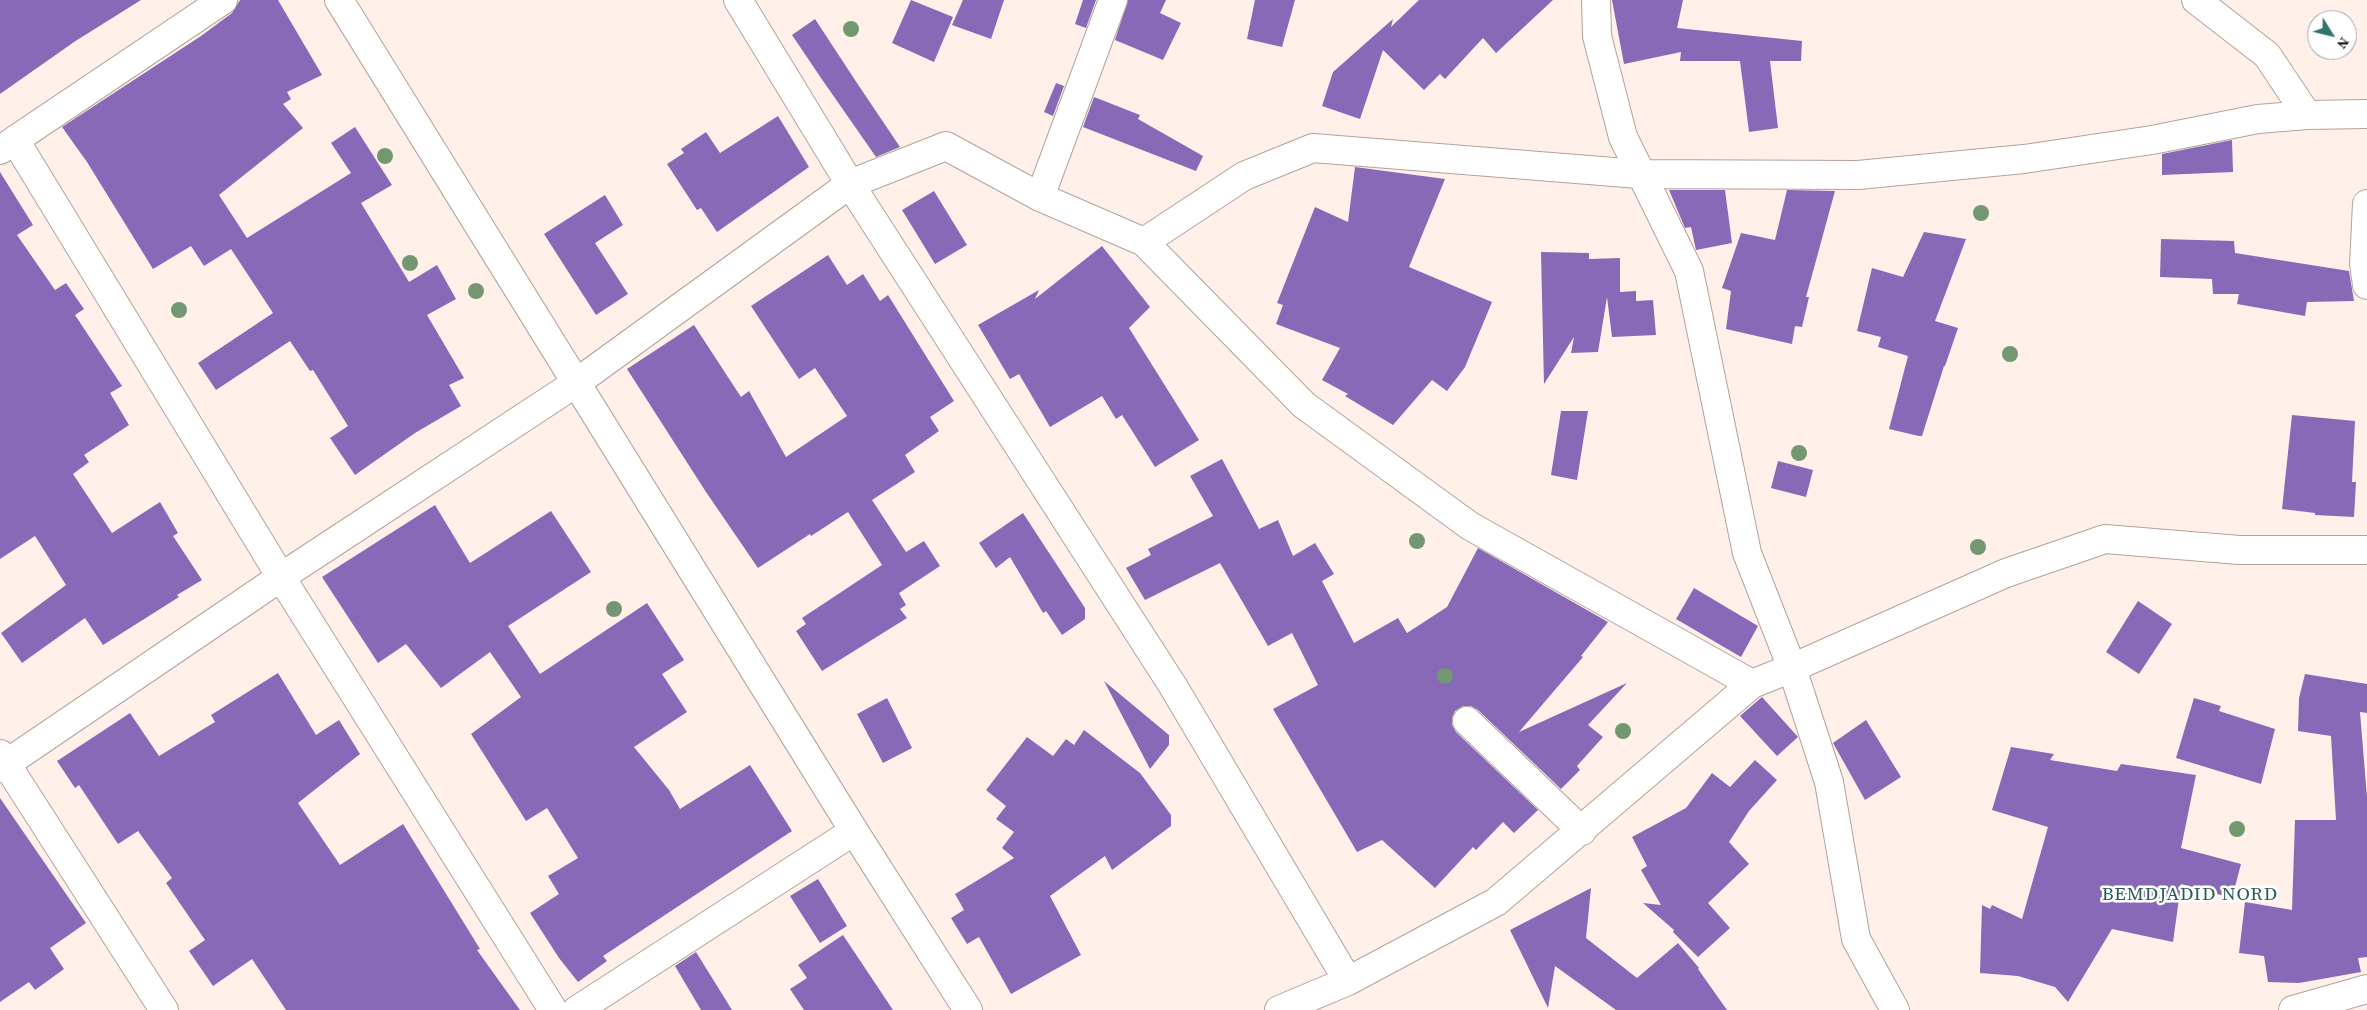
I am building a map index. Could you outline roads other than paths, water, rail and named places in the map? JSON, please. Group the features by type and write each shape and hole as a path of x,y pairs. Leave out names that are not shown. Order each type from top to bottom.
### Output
{"street":[{"path":"223,0 7,145 553,1010"},
{"path":"339,0 854,831 968,1010"},
{"path":"738,0 850,184 1173,686 1348,981"},
{"path":"1040,196 1113,0"},
{"path":"1596,0 1600,45 1623,137 1689,271 1747,553 1792,668 1829,782 1856,939 1895,1010"},
{"path":"2196,0 2267,54 2307,115"},
{"path":"1144,242 1244,176 1313,148 1640,174 1858,175 2024,160 2152,140 2258,119 2307,115 2367,114"},
{"path":"164,1010 2,762 576,383 850,184 946,146 1040,196 1144,242 1304,405 1470,526 1752,684"},
{"path":"2367,204 2364,264 2367,285"},
{"path":"1279,1010 1348,981 1496,902 1752,684 2006,573 2104,539 2239,550 2367,550"},
{"path":"1467,721 1582,830"},
{"path":"577,1010 854,831"},
{"path":"2293,1010 2367,989"}],"district":[{"name":"BEMDJADID NORD","path":"2190,895"}]}
